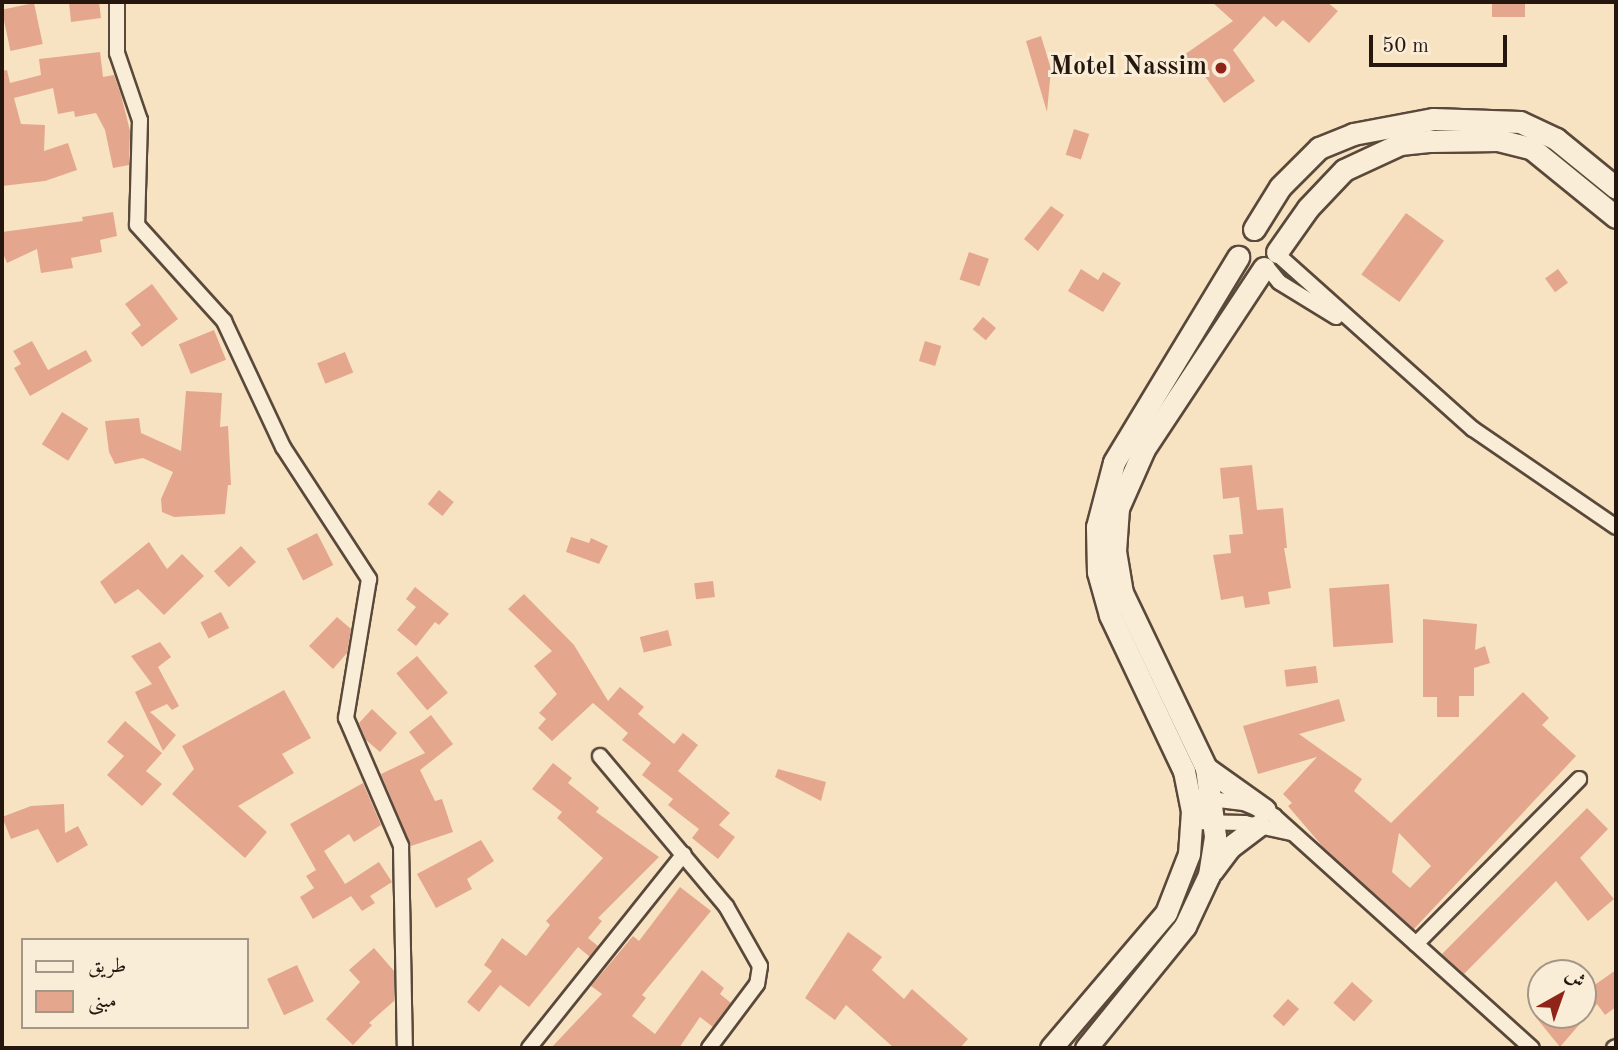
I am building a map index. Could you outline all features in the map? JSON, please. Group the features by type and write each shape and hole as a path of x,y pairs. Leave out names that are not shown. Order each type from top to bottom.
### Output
{"main road":[{"path":"1051,1048 1166,913 1184,875 1192,822 1190,797 1177,752 1110,615 1098,572 1097,527 1114,462 1238,257 1239,239 1254,229 1280,187 1319,148 1353,134 1433,119 1520,122 1556,139 1616,188"},
{"path":"1086,1048 1175,941 1195,911 1209,875 1215,822 1206,768 1126,603 1117,572 1115,529 1133,468 1197,364 1312,202 1344,170 1400,145 1431,141 1498,140 1531,148 1616,217"},
{"path":"1254,229 1271,235 1271,261"},
{"path":"1238,257 1252,269 1271,261"},
{"path":"1206,768 1262,818 1230,847 1209,875"}],"street":[{"path":"117,2 117,53 140,120 137,225 224,321 283,447 369,579 346,718 401,846 405,1048"},
{"path":"1271,261 1284,286 1370,338 1473,429 1616,527"},
{"path":"600,756 726,906 760,966 757,984 709,1048"},
{"path":"1416,944 1579,779"},
{"path":"1190,797 1213,799 1295,834 1532,1048"},
{"path":"1192,822 1262,818"},
{"path":"529,1048 684,854"}],"building":[{"path":"69,2 99,2 101,18 71,22"},
{"path":"1212,2 1327,2 1338,11 1309,43 1283,20 1276,27 1264,16 1233,50 1255,81 1224,103 1199,68 1189,74 1178,59 1233,21"},
{"path":"1492,2 1525,2 1525,17 1492,17"},
{"path":"34,3 43,44 10,51 2,10"},
{"path":"1041,36 1051,69 1047,112 1026,41"},
{"path":"100,52 103,77 114,75 121,95 130,131 129,165 113,168 105,130 96,113 75,117 74,111 58,114 53,88 14,98 21,124 45,125 44,151 68,143 77,170 45,181 2,186 2,71 7,70 10,83 41,75 39,59"},
{"path":"1074,129 1089,134 1081,160 1066,155"},
{"path":"1051,206 1064,215 1038,251 1024,239"},
{"path":"113,212 117,236 100,240 102,252 71,258 73,268 41,273 37,249 7,263 2,251 2,232 83,221 82,217"},
{"path":"1406,213 1444,241 1399,302 1361,274"},
{"path":"969,252 989,259 979,286 960,279"},
{"path":"1081,269 1098,280 1103,272 1121,283 1103,312 1068,291"},
{"path":"1558,269 1568,283 1555,292 1545,278"},
{"path":"152,284 178,319 142,347 131,333 141,325 125,304"},
{"path":"983,317 996,328 986,340 973,329"},
{"path":"214,330 226,360 191,374 179,344"},
{"path":"32,341 48,370 86,350 92,361 30,396 14,368 21,364 13,351"},
{"path":"925,341 941,346 935,366 919,361"},
{"path":"345,352 353,372 325,384 317,363"},
{"path":"186,391 222,393 220,427 228,426 231,485 228,485 225,514 174,517 162,512 161,499 173,472 143,458 115,464 109,452 105,421 139,418 141,433 181,451"},
{"path":"62,412 88,428 68,461 42,444"},
{"path":"1252,465 1257,510 1283,508 1287,548 1284,548 1291,588 1268,592 1270,604 1245,608 1243,596 1221,600 1213,555 1231,553 1229,535 1243,534 1239,497 1223,499 1220,468"},
{"path":"439,490 454,502 442,516 428,504"},
{"path":"317,533 333,565 303,581 287,548"},
{"path":"571,537 589,543 591,538 608,546 599,564 566,552"},
{"path":"149,542 167,569 182,554 204,576 164,615 138,589 115,604 100,582"},
{"path":"241,546 256,562 229,587 214,571"},
{"path":"713,581 715,597 696,599 694,583"},
{"path":"1389,584 1393,643 1333,647 1329,588"},
{"path":"415,587 449,614 439,625 435,622 416,646 397,630 416,607 406,599"},
{"path":"524,594 574,645 608,701 620,687 644,707 638,714 674,744 683,733 698,745 678,771 730,813 719,825 735,837 718,859 692,838 699,829 668,805 673,799 642,775 651,763 622,740 628,733 593,703 552,741 538,728 546,719 539,713 557,694 534,666 552,651 508,609"},
{"path":"221,612 229,628 209,638 201,622"},
{"path":"337,617 351,629 347,653 333,669 309,646"},
{"path":"1423,619 1477,624 1475,650 1485,646 1490,663 1474,668 1474,696 1459,696 1459,717 1437,717 1437,697 1423,697"},
{"path":"668,630 672,646 644,653 640,637"},
{"path":"160,642 171,657 158,667 179,706 172,710 167,704 150,712 176,735 163,751 135,692 152,684 131,656"},
{"path":"417,656 448,693 427,710 396,673"},
{"path":"1316,666 1318,683 1286,687 1284,670"},
{"path":"284,690 311,738 282,754 294,773 238,806 267,832 245,858 172,794 194,769 182,746"},
{"path":"1523,692 1549,718 1542,725 1576,756 1414,929 1323,847 1288,806 1292,803 1283,794 1317,757 1258,774 1243,726 1339,699 1345,721 1299,734 1362,779 1354,791 1391,823","holes":["1399,833 1431,866 1410,888 1392,872"]},
{"path":"372,709 397,733 380,752 366,740 359,723"},
{"path":"431,715 453,744 420,770 435,801 442,799 453,832 411,846 381,774 425,753 409,732"},
{"path":"125,721 162,753 146,771 162,784 142,806 107,775 124,756 107,742"},
{"path":"553,763 572,778 568,783 599,808 596,812 659,857 598,918 602,921 588,938 598,946 590,957 578,947 529,1007 500,985 479,1012 467,1002 492,971 484,965 502,938 526,956 550,925 546,921 603,858 557,818 562,812 532,789"},
{"path":"778,769 826,782 821,801 775,777"},
{"path":"363,783 381,825 354,842 349,834 324,851 345,884 379,862 392,882 370,896 375,903 362,911 351,896 313,919 300,897 314,888 306,876 316,870 290,824"},
{"path":"64,804 65,833 78,826 88,845 57,863 38,829 11,839 2,817 31,806"},
{"path":"1587,808 1608,829 1580,858 1614,899 1588,921 1556,881 1464,974 1442,954"},
{"path":"481,840 494,861 467,879 472,889 436,908 417,874"},
{"path":"680,887 711,911 642,995 646,998 632,1016 655,1034 702,970 724,988 720,994 731,1003 713,1027 700,1017 679,1048 551,1048 602,994 591,986 633,936 639,941"},
{"path":"848,932 882,957 872,970 904,999 912,989 968,1039 960,1048 894,1048 846,1005 835,1020 805,998"},
{"path":"374,948 394,971 394,1001 369,1023 372,1025 353,1045 326,1019 360,982 349,970"},
{"path":"297,965 314,1001 284,1015 267,979"},
{"path":"1616,970 1616,1007 1605,1015 1597,1004 1597,983"},
{"path":"1352,982 1373,1001 1354,1022 1333,1003"},
{"path":"1288,999 1299,1009 1284,1026 1273,1016"},
{"path":"1545,1029 1575,1029 1560,1047"}],"place":[{"name":"Motel Nassim","path":"1221,68"}]}
